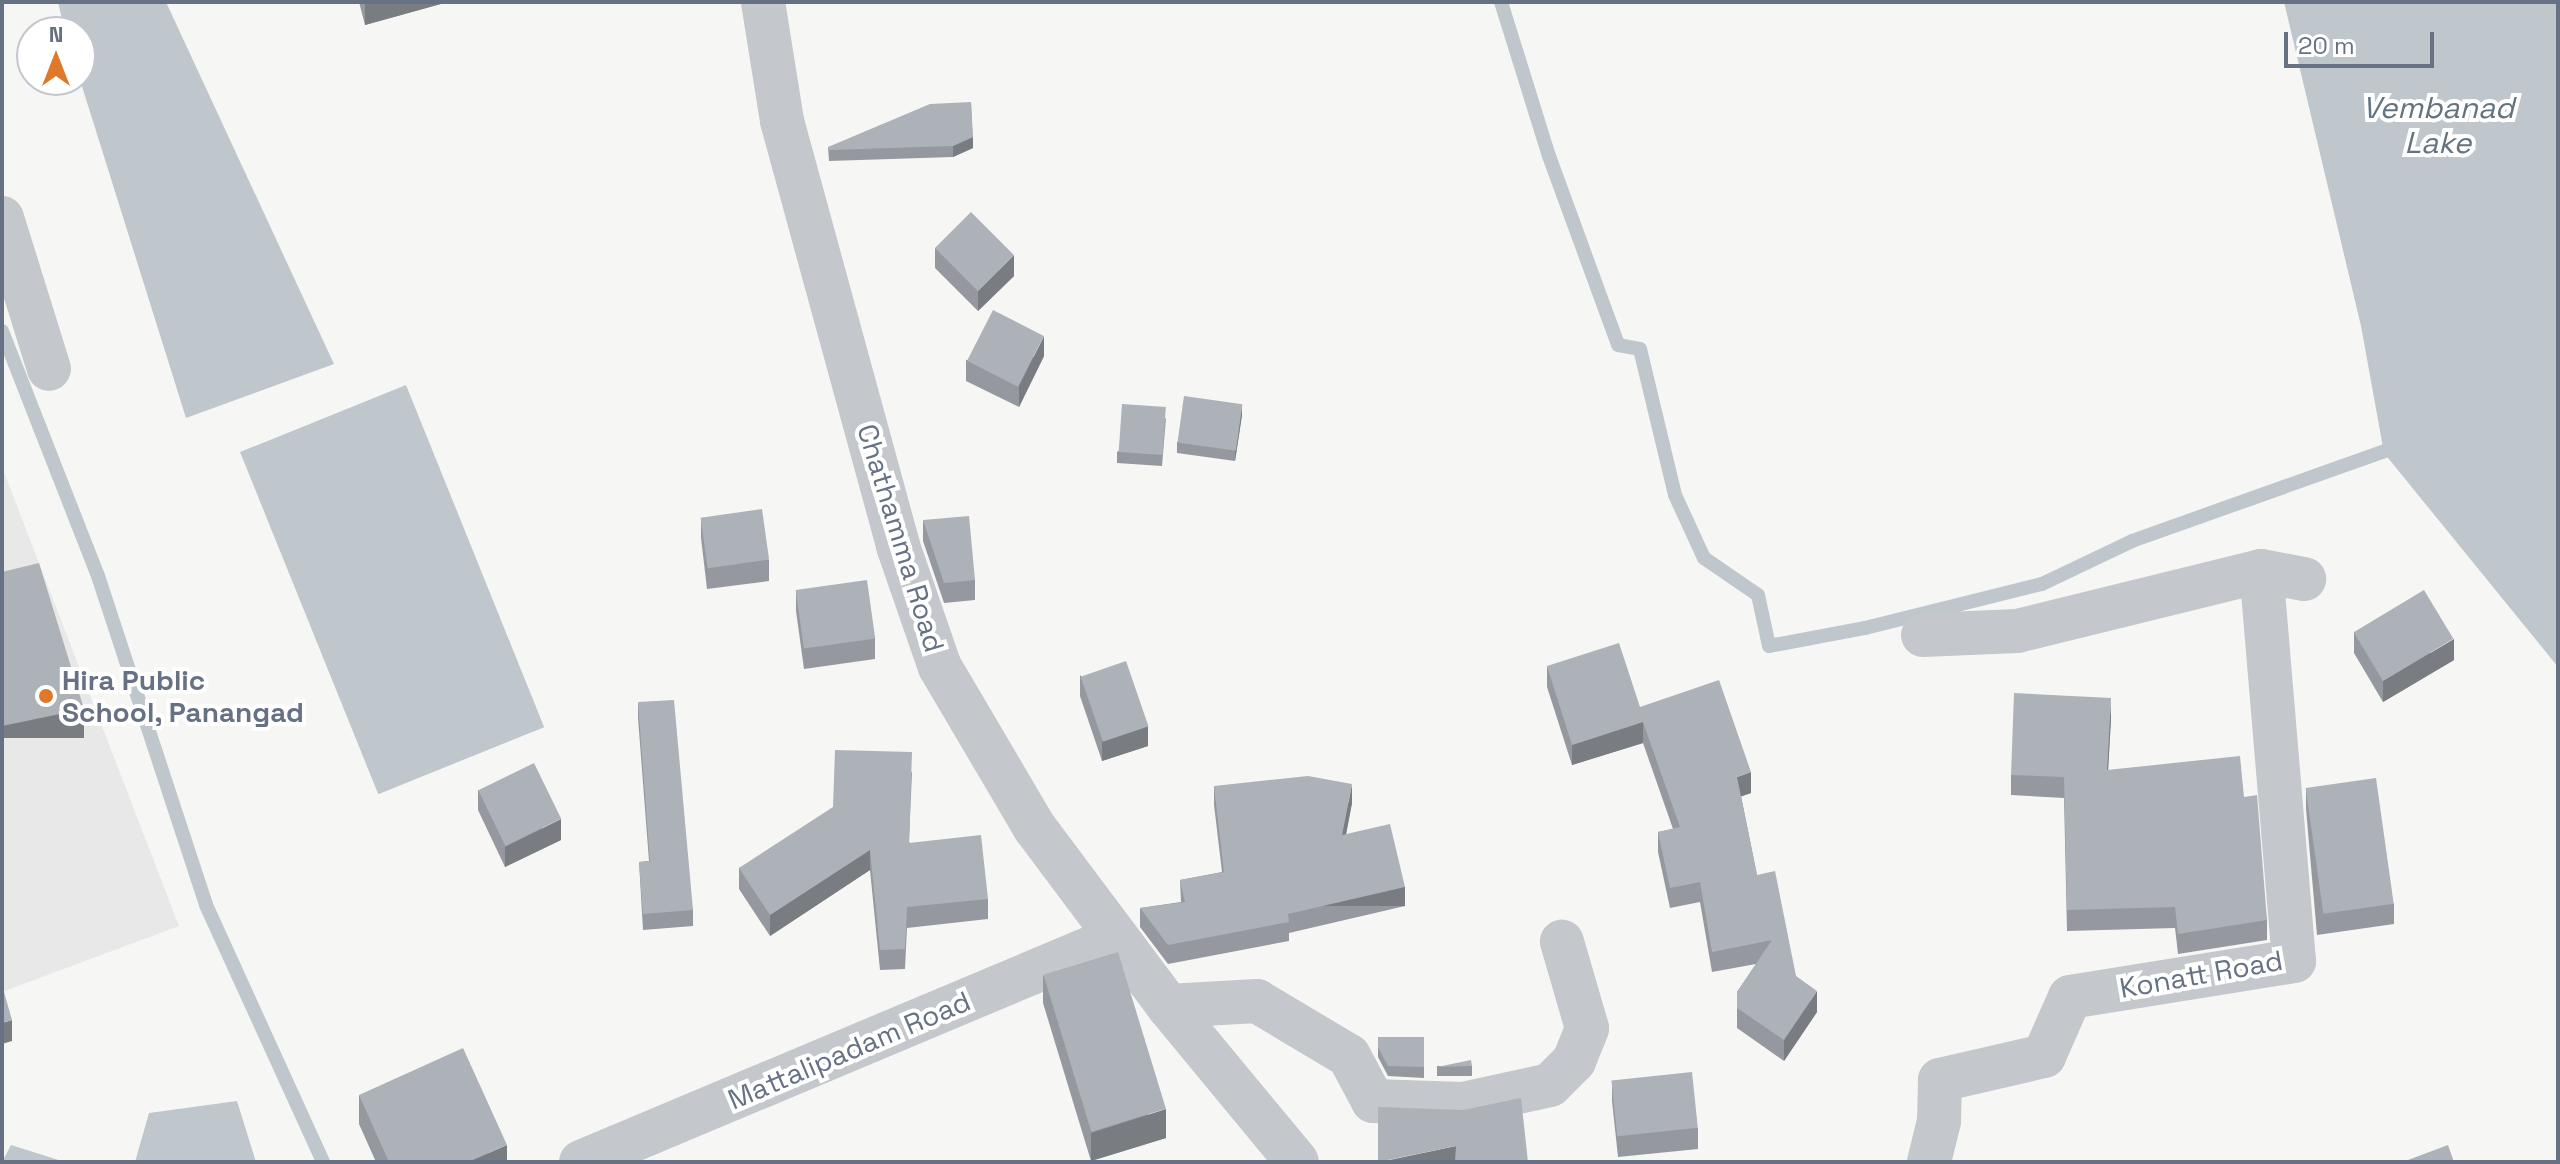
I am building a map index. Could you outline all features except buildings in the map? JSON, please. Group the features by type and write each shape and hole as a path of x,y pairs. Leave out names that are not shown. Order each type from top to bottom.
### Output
{"street":[{"name":"Chathamma Road","path":"763,2 782,121 898,546 940,667 1035,828 1168,1006 1297,1162"},
{"path":"2,218 49,369"},
{"path":"1923,635 2017,631 2261,571 2304,579"},
{"name":"Konatt Road","path":"1929,1162 1939,1121 1940,1080 2044,1056 2070,997 2294,961 2261,571"},
{"name":"Mattalipadam Road","path":"581,1162 1117,937"},
{"path":"1168,1006 1257,1001 1349,1056 1373,1101 1463,1104 1550,1085 1574,1061 1587,1028 1562,942"}],"shaded area":[{"name":"Hira Public School, Panangad","path":"2,467 179,926 2,992"}],"water":[{"path":"58,2 166,2 334,364 186,418 85,96 96,96 96,16 61,16"},
{"name":"Vembanad Lake","path":"2284,2 2558,2 2558,667 2384,453 2361,326"},
{"path":"406,385 544,727 378,794 240,452"},
{"path":"237,1101 256,1162 135,1162 149,1113"},
{"path":"11,1145 65,1162 2,1162"}],"waterway":[{"path":"1501,2 1549,156 1618,345 1640,349 1675,495 1704,558 1758,595 1769,646 1865,628 2042,584 2132,541 2399,446"},
{"path":"2,331 98,576 206,905 323,1162"}],"place":[{"name":"Hira Public School, Panangad","path":"46,696"}]}
